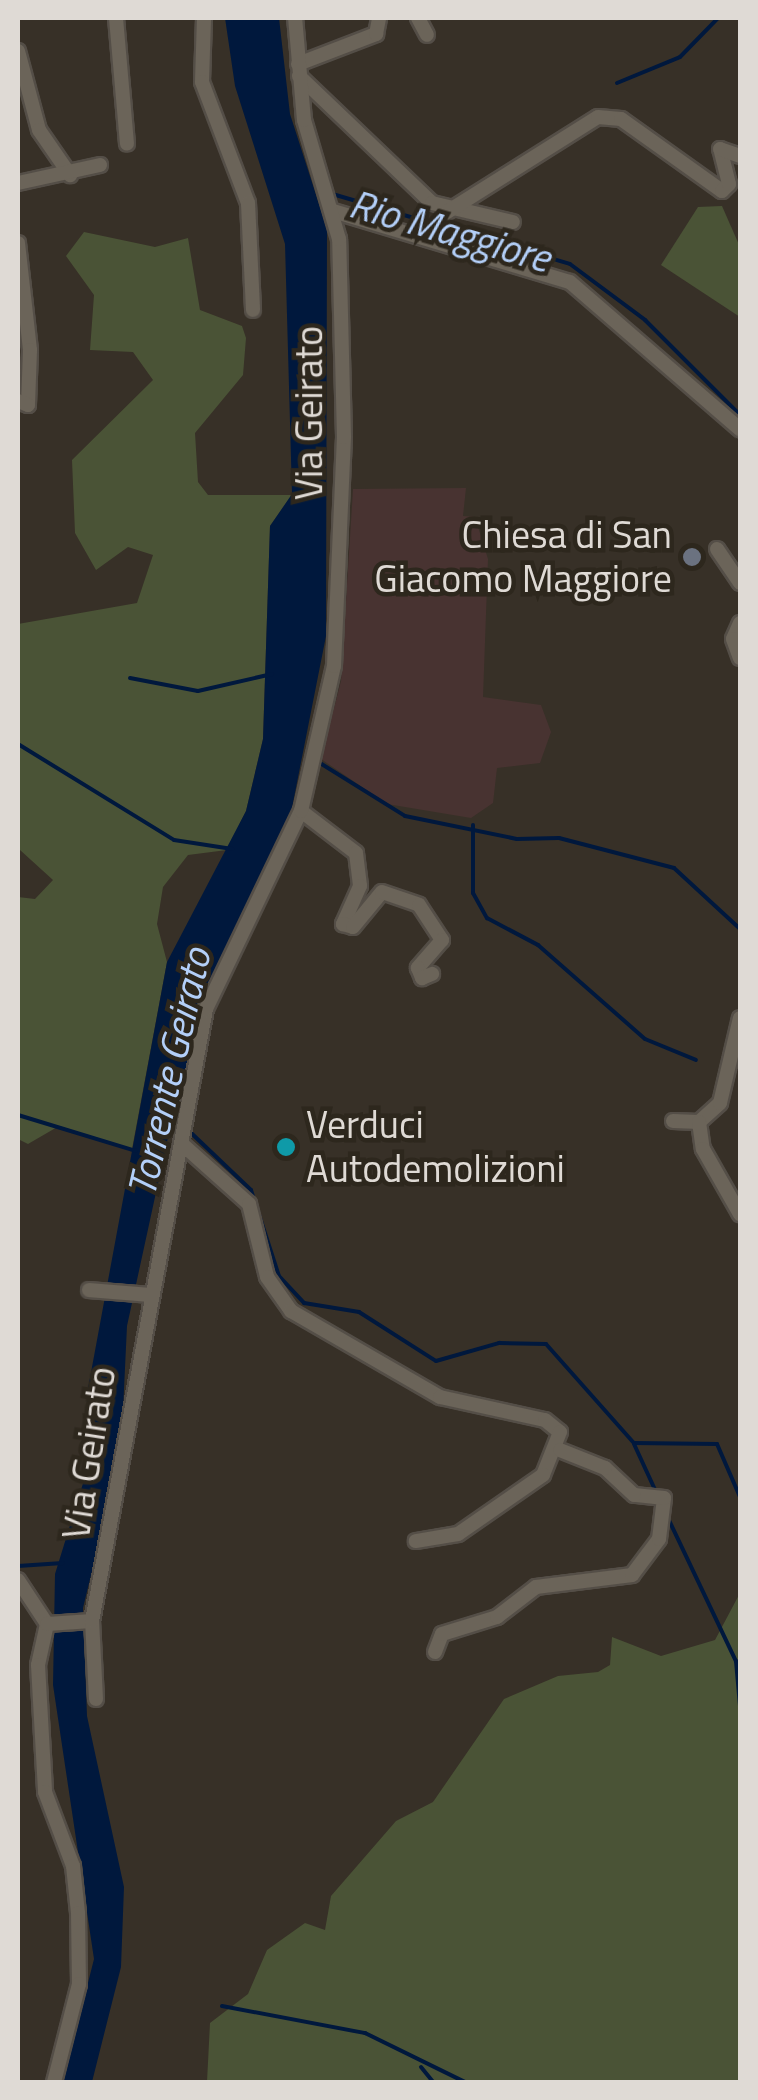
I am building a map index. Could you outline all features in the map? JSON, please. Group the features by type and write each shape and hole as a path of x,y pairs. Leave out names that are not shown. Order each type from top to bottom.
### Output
{"street":[{"path":"116,18 127,144"},
{"path":"204,18 202,82 248,202 252,310"},
{"name":"Via Geirato","path":"96,1699 88,1622 118,1515 144,1294 189,1118 211,992 301,811 330,694 340,583 344,436 332,208 298,70 295,18"},
{"path":"379,18 376,34 298,70 447,212 514,222"},
{"path":"418,18 427,35"},
{"path":"18,50 39,130 70,175"},
{"path":"447,212 598,117 621,120 722,192 728,184 720,149 740,156"},
{"path":"18,183 70,175 100,165"},
{"path":"332,208 570,282 740,429"},
{"path":"18,243 23,403"},
{"path":"717,548 740,583"},
{"path":"740,623 733,639 740,658"},
{"path":"301,811 356,853 360,886 343,924 353,927 382,892 419,906 442,940 418,968 422,978 432,974"},
{"path":"699,1122 725,1095 740,1018"},
{"path":"672,1120 699,1122"},
{"path":"699,1122 708,1161 740,1214"},
{"path":"183,1141 248,1204 266,1277 291,1311 440,1397 549,1421 560,1450 605,1468 634,1495 664,1498 659,1539 632,1575 536,1587 497,1617 442,1634 435,1652"},
{"path":"95,1288 144,1294"},
{"path":"416,1541 458,1534 548,1471 560,1450"},
{"path":"18,1580 48,1624 38,1665 46,1792 73,1866 80,1952 54,2082"},
{"path":"48,1624 88,1622"}],"shaded area":[{"path":"466,488 463,516 475,517 488,559 483,697 541,705 551,732 540,763 497,768 493,803 471,818 387,804 321,759 341,681 353,489"}],"green space":[{"path":"722,206 740,247 740,317 661,265 698,207"},
{"path":"84,232 155,247 188,238 200,310 242,326 246,338 243,375 195,433 198,482 208,495 292,495 270,526 263,739 246,811 227,850 188,855 163,887 157,924 167,962 132,1149 59,1126 28,1144 18,1139 18,897 35,899 53,880 20,850 18,624 137,603 153,555 128,547 96,570 75,533 72,460 153,380 133,352 90,350 94,295 66,256"},
{"path":"740,1593 740,2082 207,2082 210,2023 248,1994 267,1950 305,1923 325,1930 331,1896 396,1821 433,1802 504,1699 558,1676 598,1672 610,1665 612,1637 661,1656 715,1640"}],"water":[{"name":"Torrente Geirato","path":"225,18 279,18 290,114 327,229 326,636 290,818 191,1021 183,1103 170,1128 127,1326 121,1452 83,1608 87,1716 124,1887 121,1967 92,2082 63,2082 94,1959 53,1685 55,1574 89,1464 87,1394 167,962 246,811 263,739 270,526 292,494 285,244 235,86"}],"waterway":[{"path":"617,83 680,57 718,18"},
{"name":"Rio Maggiore","path":"329,193 570,264 645,320 740,415"},
{"path":"130,678 198,691 272,674"},
{"path":"18,744 174,840 232,849"},
{"path":"320,763 405,816 517,839 559,838 674,868 740,929"},
{"path":"473,825 473,893 487,918 538,945 645,1039 696,1060"},
{"path":"18,1115 136,1151"},
{"path":"188,1130 251,1190 279,1276 304,1303 359,1312 436,1361 499,1343 546,1344 634,1443 717,1444 740,1497"},
{"path":"634,1444 657,1494"},
{"path":"667,1516 736,1661 740,1706"},
{"path":"18,1566 63,1563"},
{"path":"222,2006 365,2033 465,2082"},
{"path":"421,2067 433,2082"},
{"path":"508,2082 538,2082"}],"place":[{"name":"Chiesa di San Giacomo Maggiore","path":"692,557"},
{"name":"Verduci Autodemolizioni","path":"286,1147"}]}
